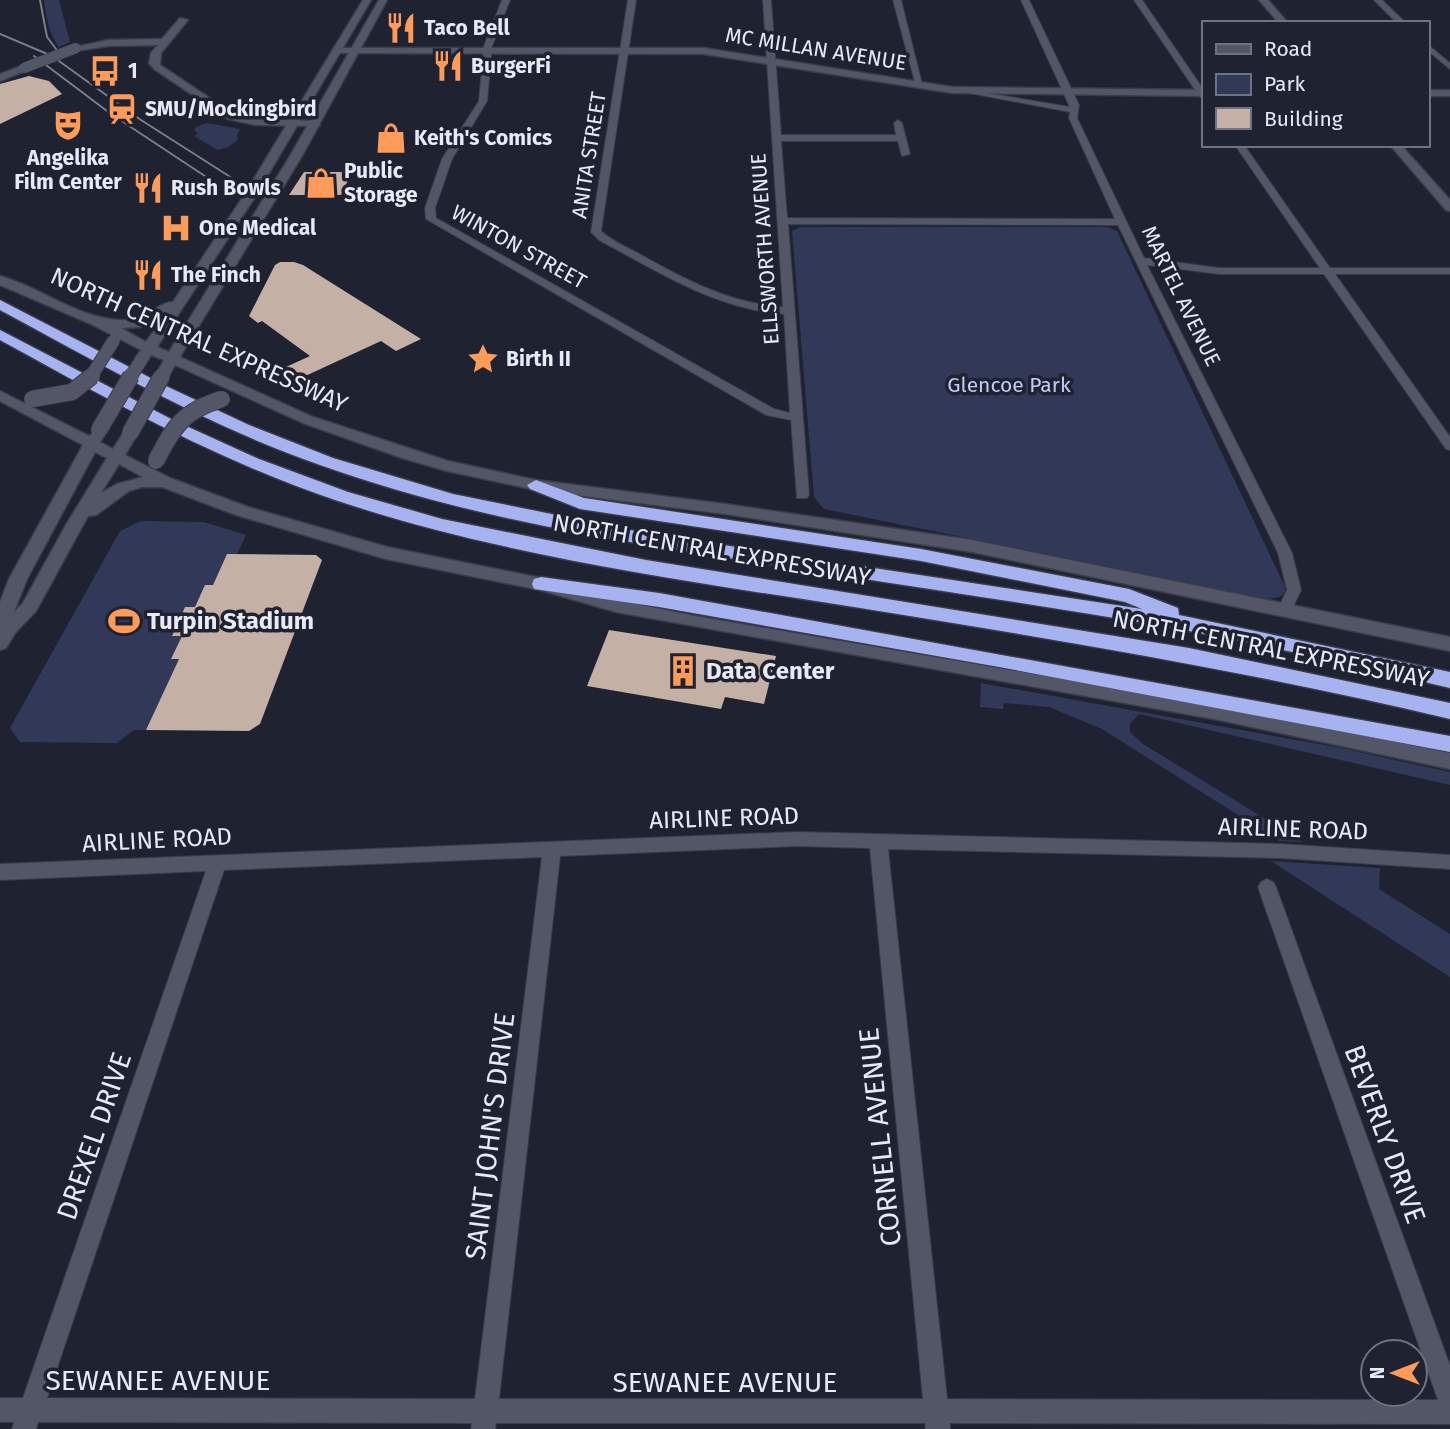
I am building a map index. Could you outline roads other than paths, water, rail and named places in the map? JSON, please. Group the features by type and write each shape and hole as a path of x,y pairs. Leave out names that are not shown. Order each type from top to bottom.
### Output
{"highway":[{"name":"NORTH CENTRAL EXPRESSWAY","path":"0,304 219,418 329,463 489,508 589,529 1205,627 1450,680"},
{"name":"NORTH CENTRAL EXPRESSWAY","path":"0,334 149,416 242,460 342,496 456,529 582,556 1247,666 1450,711"},
{"path":"536,485 580,503 658,517 922,555 1129,596 1205,627"},
{"path":"541,584 659,600 1450,744"}],"main road":[{"path":"1263,0 1282,21"},
{"path":"4,636 5,612 18,579 95,438 367,1 383,1"},
{"path":"4,636 30,607 169,364 315,124 383,1"},
{"path":"183,20 154,58 158,67 232,117 255,122 315,124"},
{"path":"0,78 76,48 107,43 164,42"},
{"name":"MC MILLAN AVENUE","path":"337,51 704,51 968,92 1202,93"},
{"path":"312,91 331,91"},
{"path":"1429,93 1450,93"},
{"path":"255,122 301,109"},
{"path":"1397,147 1450,207"},
{"path":"268,163 292,163"},
{"path":"221,239 247,238"},
{"name":"NORTH CENTRAL EXPRESSWAY","path":"0,280 96,321 114,335 169,364 407,455 536,485 725,509 972,546 1450,645"},
{"path":"96,321 128,325 147,322 160,315 186,289"},
{"path":"2,396 32,399 67,396 79,390 87,384 111,348 114,335"},
{"path":"2,396 70,431 95,438 116,457 164,482 242,511 362,546 541,584 615,606 701,623 1214,712 1450,761"},
{"path":"164,482 156,461 176,421 198,405 222,399 255,398"},
{"path":"74,526 108,494 118,489 146,481 164,482"}],"street":[{"name":"WINTON STREET","path":"506,0 489,50 483,101 447,159 430,208 432,219 770,412 797,418"},
{"name":"ANITA STREET","path":"632,0 626,51 596,224 598,235 722,301 759,310 789,311"},
{"name":"ELLSWORTH AVENUE","path":"767,0 802,495"},
{"path":"897,0 920,86"},
{"name":"MARTEL AVENUE","path":"1025,0 1075,105 1073,118 1121,222 1285,553 1294,590 1285,609"},
{"path":"1138,0 1202,92"},
{"path":"1378,0 1400,21"},
{"path":"1429,48 1450,67"},
{"path":"968,92 1074,110"},
{"path":"898,123 905,154"},
{"path":"776,138 901,138"},
{"path":"1240,147 1450,446"},
{"path":"782,221 1121,222"},
{"path":"1140,261 1219,271 1450,271"},
{"name":"AIRLINE ROAD","path":"0,872 783,840 878,840 1280,851 1450,862"},
{"name":"CORNELL AVENUE","path":"878,840 937,1420"},
{"name":"SAINT JOHN'S DRIVE","path":"484,1420 552,850"},
{"name":"DREXEL DRIVE","path":"27,1420 218,862"},
{"name":"BEVERLY DRIVE","path":"1267,887 1450,1399"},
{"name":"SEWANEE AVENUE","path":"0,1409 27,1420 937,1420 1450,1412"}],"tram line":[{"path":"40,0 47,37 62,57"},
{"path":"0,34 52,56 141,120 232,178"},
{"path":"34,56 111,114 217,184"}],"place":[{"name":"Taco Bell","path":"401,28"},
{"name":"BurgerFi","path":"448,66"},
{"name":"1","path":"105,71"},
{"name":"SMU/Mockingbird","path":"122,109"},
{"name":"Angelika Film Center","path":"68,125"},
{"name":"Keith's Comics","path":"391,138"},
{"name":"Public Storage","path":"321,183"},
{"name":"Rush Bowls","path":"148,188"},
{"name":"One Medical","path":"176,228"},
{"name":"The Finch","path":"148,275"},
{"name":"Birth II","path":"483,359"},
{"name":"Turpin Stadium","path":"124,621"},
{"name":"Data Center","path":"683,671"}],"park label":[{"name":"Glencoe Park","path":"1009,385"}]}
